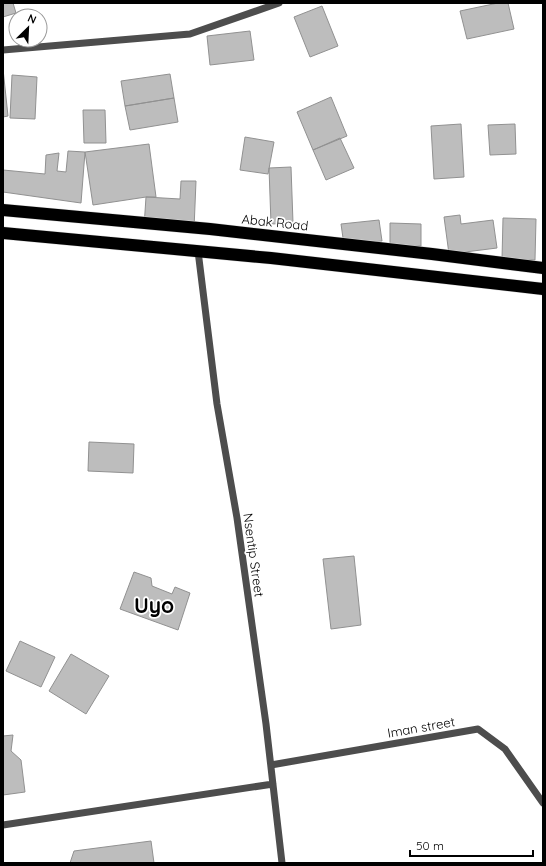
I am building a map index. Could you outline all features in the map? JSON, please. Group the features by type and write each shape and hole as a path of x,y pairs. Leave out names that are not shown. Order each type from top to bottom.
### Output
{"highway":[{"name":"Abak Road","path":"3,210 210,229 543,268"},
{"path":"3,233 272,258 543,289"}],"street":[{"path":"3,50 190,34 279,3"},
{"name":"Nsentip Street","path":"198,251 216,404 237,518 271,765 282,863"},
{"name":"Iman street","path":"271,765 478,729 505,749 543,803"},
{"path":"3,825 273,784"}],"building":[{"path":"3,3 13,3 14,8 8,8 8,15 3,17"},
{"path":"498,3 508,3 514,29 467,39 460,11"},
{"path":"322,6 338,46 310,57 294,17"},
{"path":"250,31 254,60 210,65 207,36"},
{"path":"3,69 8,116 3,117"},
{"path":"170,74 174,98 125,106 121,81"},
{"path":"12,75 37,77 35,119 10,118"},
{"path":"331,97 347,136 313,150 297,112"},
{"path":"174,98 178,122 130,130 125,106"},
{"path":"83,110 105,110 106,143 84,143"},
{"path":"461,124 464,177 434,179 431,126"},
{"path":"515,124 516,154 490,155 488,125"},
{"path":"245,137 274,142 268,174 240,170"},
{"path":"340,138 354,168 326,180 313,150"},
{"path":"149,144 156,197 146,197 93,205 85,152"},
{"path":"68,151 85,152 81,203 3,192 3,170 45,174 46,155 59,153 57,171 66,172"},
{"path":"291,167 293,223 271,224 269,168"},
{"path":"181,181 196,181 194,229 144,227 146,197 180,199"},
{"path":"460,215 461,224 493,220 497,248 449,254 444,217"},
{"path":"503,218 536,219 535,260 502,259"},
{"path":"379,220 382,241 344,245 341,224"},
{"path":"390,223 421,224 421,246 390,246"},
{"path":"89,442 134,444 133,473 88,471"},
{"path":"354,556 361,625 331,629 323,559"},
{"path":"134,572 151,578 152,586 172,594 175,587 190,593 178,630 120,609"},
{"path":"20,641 55,657 41,687 6,671"},
{"path":"71,654 109,676 86,714 49,691"},
{"path":"13,735 11,751 21,760 25,792 3,795 3,736"},
{"path":"151,841 154,863 70,863 74,851"}],"district":[{"name":"Uyo","path":"154,606"}]}
